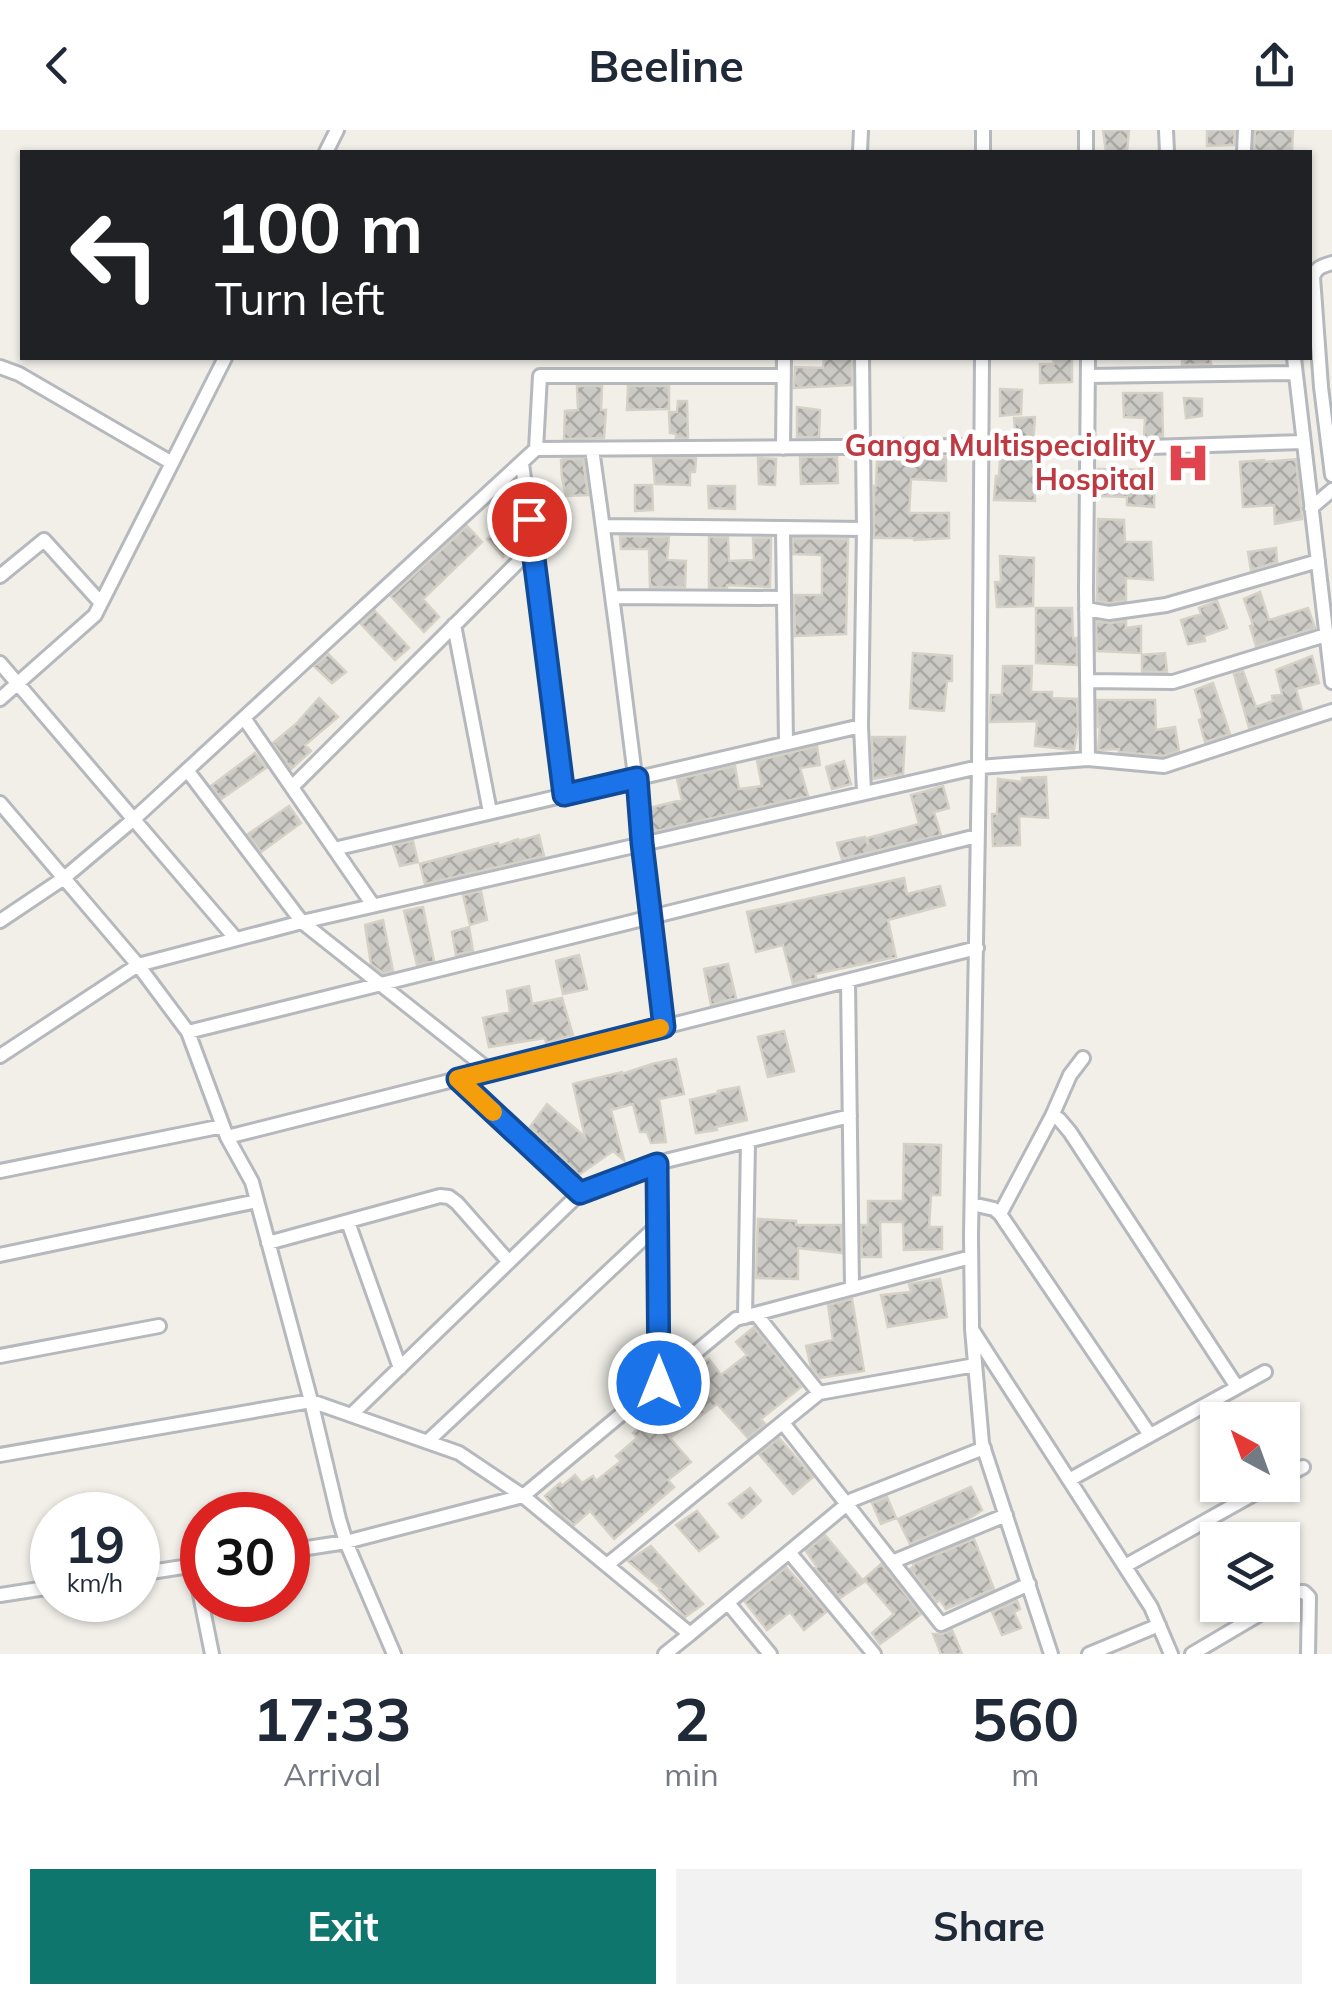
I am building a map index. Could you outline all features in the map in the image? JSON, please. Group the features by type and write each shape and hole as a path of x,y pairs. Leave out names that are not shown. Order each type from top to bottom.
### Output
{"street":[{"path":"1332,263 1320,267 1314,277 1332,475"},
{"path":"0,700 94,615 223,360"},
{"path":"783,448 784,360"},
{"path":"862,360 864,792"},
{"path":"982,360 972,1329 984,1448 1052,1654"},
{"path":"1088,360 1088,759"},
{"path":"1294,360 1332,682"},
{"path":"0,367 172,464"},
{"path":"1088,376 1295,373"},
{"path":"536,449 540,376 784,376"},
{"path":"1089,449 1303,442"},
{"path":"0,921 64,878 134,820 536,449 981,446"},
{"path":"592,449 637,778 664,1027"},
{"path":"522,462 564,795"},
{"path":"1311,508 1332,490"},
{"path":"603,526 864,529"},
{"path":"783,528 786,743"},
{"path":"0,576 44,540 101,602"},
{"path":"292,787 533,547"},
{"path":"1086,609 1109,613 1166,605 1318,561"},
{"path":"612,597 784,598"},
{"path":"454,625 490,812"},
{"path":"1087,681 1173,682 1326,635"},
{"path":"0,664 236,939"},
{"path":"0,1056 138,965 236,939 979,766 1088,759 1164,766 1332,711"},
{"path":"244,718 372,905"},
{"path":"334,849 862,726"},
{"path":"188,770 302,922 490,1071"},
{"path":"0,803 138,965 188,1032 225,1132 258,1200 346,1542 394,1654"},
{"path":"188,1032 978,836"},
{"path":"0,1171 225,1132 458,1079 977,948"},
{"path":"848,980 852,1288"},
{"path":"1000,1214 1070,1075 1083,1058"},
{"path":"458,1079 580,1193"},
{"path":"351,1415 580,1193 657,1164 850,1116"},
{"path":"1052,1116 1070,1132 1237,1387"},
{"path":"748,1141 750,1316 820,1393"},
{"path":"657,1164 659,1383"},
{"path":"268,1243 440,1196 457,1203 509,1262"},
{"path":"0,1255 258,1200"},
{"path":"972,1204 1000,1214 1150,1435"},
{"path":"348,1222 400,1368"},
{"path":"426,1442 658,1225"},
{"path":"310,1548 346,1542 523,1496 736,1320 971,1256"},
{"path":"0,1356 158,1326"},
{"path":"972,1329 1151,1607 1171,1654"},
{"path":"607,1565 820,1393 976,1365"},
{"path":"1069,1480 1266,1372"},
{"path":"0,1455 311,1401 459,1453 523,1496 690,1634"},
{"path":"782,1423 941,1624 1029,1584"},
{"path":"665,1654 852,1500 984,1448"},
{"path":"1125,1566 1240,1502"},
{"path":"892,1562 1006,1515"},
{"path":"789,1552 874,1654"},
{"path":"0,1595 30,1590"},
{"path":"1300,1592 1309,1597 1308,1654"},
{"path":"728,1602 770,1654"},
{"path":"207,1622 212,1654"},
{"path":"1192,1654 1246,1622"},
{"path":"1089,1654 1159,1626"}],"building":[{"path":"1103,130 1129,130 1127,150 1106,150"},
{"path":"1207,130 1235,130 1234,145 1207,146"},
{"path":"1255,130 1293,130 1292,150 1254,150"},
{"path":"824,360 852,360 852,385 794,388 795,367 823,368"},
{"path":"1053,360 1072,360 1072,382 1040,383 1040,364 1054,364"},
{"path":"1182,360 1210,360 1211,364 1182,365"},
{"path":"577,386 602,386 601,410 606,410 604,438 564,439 565,411 578,410"},
{"path":"628,386 669,386 669,409 627,410"},
{"path":"1000,389 1022,390 1021,414 1000,416"},
{"path":"1123,393 1162,393 1163,437 1144,437 1145,418 1124,417"},
{"path":"1184,398 1202,399 1202,416 1186,418"},
{"path":"678,401 687,401 688,438 676,438 676,434 670,433 669,412 677,412"},
{"path":"797,407 820,410 819,437 797,437"},
{"path":"1035,417 1035,501 994,500 1001,444 1016,444 1014,418"},
{"path":"915,456 946,457 946,481 911,479 909,513 949,513 949,538 874,538 877,459 915,460"},
{"path":"800,457 837,457 838,483 801,484"},
{"path":"653,458 696,458 690,485 655,484"},
{"path":"758,458 776,459 775,485 759,484"},
{"path":"583,459 588,495 566,496 561,460"},
{"path":"1296,459 1302,519 1275,524 1274,505 1243,507 1240,462"},
{"path":"1098,469 1155,470 1154,507 1127,505 1127,497 1099,496"},
{"path":"635,485 652,485 653,510 635,511"},
{"path":"708,486 735,486 735,509 709,508"},
{"path":"1098,519 1124,520 1125,542 1151,542 1153,580 1126,578 1126,601 1097,601"},
{"path":"504,523 521,541 503,557 487,539"},
{"path":"467,526 482,542 423,599 439,617 424,632 391,596"},
{"path":"620,536 669,537 667,560 686,561 685,587 650,587 649,549 621,549"},
{"path":"709,537 728,537 729,561 754,560 753,538 771,538 770,587 709,588"},
{"path":"793,538 848,539 846,634 795,636 794,595 822,595 822,555 793,554"},
{"path":"1276,548 1277,562 1251,570 1248,552"},
{"path":"1000,556 1034,558 1033,606 997,607 995,582 1001,582"},
{"path":"1260,592 1269,620 1308,608 1315,628 1256,646 1244,599"},
{"path":"1217,601 1227,628 1204,636 1205,641 1188,644 1181,620 1201,614 1199,608"},
{"path":"1036,608 1072,608 1077,665 1036,663"},
{"path":"375,611 409,648 395,660 361,624"},
{"path":"1096,621 1126,621 1126,628 1141,626 1141,653 1097,651"},
{"path":"913,653 952,656 952,681 947,681 944,711 910,708"},
{"path":"1165,653 1167,672 1142,672 1142,655"},
{"path":"328,654 346,672 332,683 314,666"},
{"path":"1312,656 1319,683 1296,689 1302,710 1249,728 1234,674 1243,671 1256,707 1282,694 1276,670"},
{"path":"1003,666 1032,666 1031,692 1052,692 1052,698 1077,699 1074,750 1035,746 1037,721 990,722 991,695 1002,695"},
{"path":"1213,683 1230,734 1205,742 1195,690"},
{"path":"319,698 338,717 305,745 311,751 291,769 273,743"},
{"path":"1097,700 1155,700 1156,730 1175,727 1179,751 1163,756 1098,750"},
{"path":"872,737 905,737 903,774 873,779"},
{"path":"817,746 820,765 800,768 808,796 652,832 649,808 682,800 677,779 735,766 739,789 762,786 757,761"},
{"path":"255,753 266,768 221,799 211,786"},
{"path":"844,761 851,784 832,789 826,767"},
{"path":"1046,777 1048,818 1019,816 1020,845 993,846 992,814 997,814 998,779 1022,782 1022,778"},
{"path":"943,786 949,808 934,812 941,835 842,859 837,843 865,837 868,845 868,838 919,824 911,795"},
{"path":"289,806 301,823 261,852 248,834"},
{"path":"539,835 544,856 425,884 420,864"},
{"path":"413,841 418,862 400,866 393,845"},
{"path":"904,878 907,894 940,886 945,905 888,920 896,957 815,974 816,978 793,984 783,945 756,952 747,912"},
{"path":"481,891 487,920 470,925 463,895"},
{"path":"423,907 434,961 417,965 404,911"},
{"path":"383,920 393,971 383,973 371,964 365,925"},
{"path":"469,927 473,951 456,955 452,932"},
{"path":"579,955 587,989 563,994 556,961"},
{"path":"728,964 736,998 711,1005 704,969"},
{"path":"529,986 532,1004 562,998 573,1035 546,1043 545,1038 489,1047 483,1018 510,1012 507,991"},
{"path":"784,1031 794,1071 768,1077 758,1037"},
{"path":"676,1059 684,1094 659,1099 666,1142 651,1143 647,1132 640,1132 633,1104 611,1110 624,1160 613,1151 579,1175 530,1127 547,1104 585,1137 573,1084"},
{"path":"739,1087 747,1120 696,1133 690,1100"},
{"path":"904,1144 941,1145 940,1195 931,1195 929,1227 942,1227 942,1249 904,1250 903,1222 880,1222 881,1257 862,1257 861,1225 868,1225 868,1201 903,1201"},
{"path":"758,1219 796,1221 796,1225 841,1225 842,1253 798,1248 798,1279 756,1278"},
{"path":"940,1279 947,1317 888,1327 881,1295 911,1292 909,1284"},
{"path":"852,1299 864,1371 820,1378 811,1367 806,1346 833,1340 828,1305"},
{"path":"754,1327 801,1387 761,1419 765,1424 748,1438 717,1404 670,1438 691,1462 668,1480 674,1487 614,1539 590,1511 574,1525 557,1511 545,1496 575,1475 582,1483 593,1476 596,1481 621,1461 616,1456 637,1438 633,1433 641,1426 634,1418 664,1393 668,1398 709,1359 721,1375 747,1355 736,1342"},
{"path":"779,1438 813,1477 793,1494 759,1454"},
{"path":"971,1487 982,1510 910,1544 898,1519"},
{"path":"750,1488 761,1501 742,1518 729,1504"},
{"path":"887,1497 896,1518 881,1524 872,1503"},
{"path":"697,1511 718,1537 699,1551 676,1525"},
{"path":"825,1535 864,1582 840,1598 806,1551"},
{"path":"974,1539 994,1589 946,1609 910,1569 913,1564"},
{"path":"651,1546 703,1604 685,1617 661,1589 628,1561"},
{"path":"881,1564 921,1614 880,1644 872,1633 894,1614 864,1579"},
{"path":"786,1567 826,1612 804,1630 790,1612 767,1630 745,1602"},
{"path":"1017,1601 1020,1609 1014,1612 1021,1628 1002,1635 992,1612"},
{"path":"952,1630 962,1654 941,1654 933,1634"}],"slow traffic":[{"path":"493,1112 458,1079 660,1028"}],"place":[{"name":"Ganga Multispeciality Hospital","path":"1188,463"}],"route":[{"path":"529,519 564,795 637,778 664,1027 458,1079 580,1193 657,1164 659,1383"}]}
